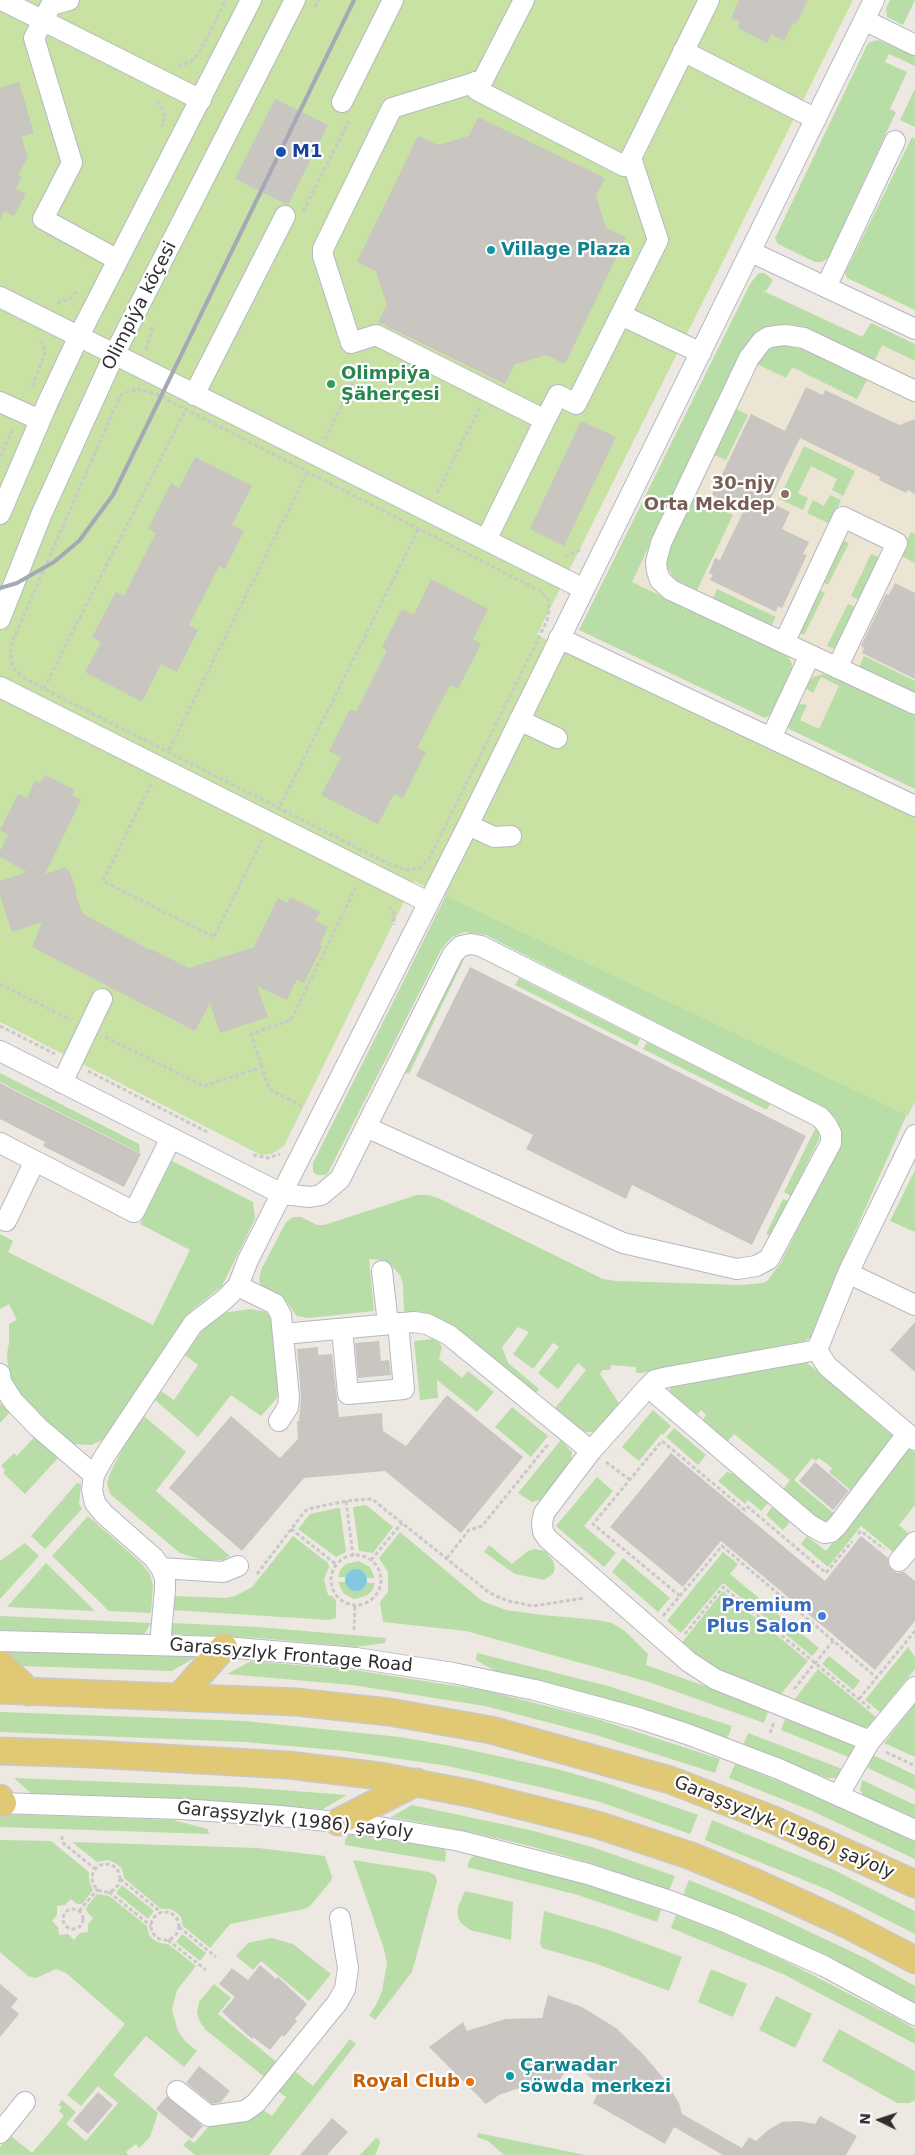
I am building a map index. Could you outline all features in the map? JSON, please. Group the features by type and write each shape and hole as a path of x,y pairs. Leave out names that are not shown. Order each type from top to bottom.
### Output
{"main road":[{"path":"180,1696 224,1647"},
{"path":"0,1664 28,1692"},
{"name":"Garaşsyzlyk (1986) şaýoly","path":"0,1690 180,1696 344,1706 491,1730 670,1780 774,1820 915,1884"},
{"path":"0,1751 288,1765 418,1782 538,1809 598,1825 690,1856 814,1909 915,1960"},
{"path":"338,1822 418,1782"}],"street":[{"path":"2,0 201,100"},
{"path":"68,0 51,5 34,38 72,163 43,219 118,260"},
{"path":"0,514 40,420 79,336 251,0"},
{"name":"Olimpiýa köçesi","path":"0,619 42,513 114,355 295,0"},
{"path":"342,102 393,0"},
{"path":"524,0 483,80 392,108 325,242 323,256 351,344 376,335 545,420"},
{"path":"486,540 558,395 576,404 658,240 631,158 709,0"},
{"path":"160,1645 165,1589 165,1578 162,1568 154,1558 104,1514 95,1503 92,1490 94,1475 104,1457 193,1324 224,1300 238,1286 248,1260 468,825 559,638 752,252 874,0"},
{"path":"864,20 913,39"},
{"path":"683,51 816,119"},
{"path":"475,82 477,90 624,166 633,163"},
{"path":"826,287 895,140"},
{"path":"190,402 285,216"},
{"path":"752,252 915,328"},
{"path":"0,297 114,355 190,402 423,520 486,540 584,589"},
{"path":"621,314 701,353"},
{"path":"915,391 797,336 769,337 762,341 749,358 657,552 657,571 660,580 671,590 915,704"},
{"path":"0,402 40,420"},
{"path":"784,643 843,517 896,543 837,668"},
{"path":"559,638 915,806"},
{"path":"771,738 810,655"},
{"path":"0,687 428,902"},
{"path":"519,720 557,738"},
{"path":"468,825 494,837 511,836"},
{"path":"0,1051 282,1194 310,1197 321,1195 340,1179 366,1127 453,954 461,946 471,944 481,946 820,1117 831,1133 831,1143 769,1259 756,1266 738,1269 623,1243 366,1127"},
{"path":"62,1082 102,999"},
{"path":"817,1350 848,1274 915,1135"},
{"path":"0,1143 134,1212 171,1138"},
{"path":"6,1221 35,1161"},
{"path":"342,1329 348,1394 404,1389 382,1271"},
{"path":"848,1274 915,1305"},
{"path":"238,1286 275,1304 281,1315 289,1397 285,1413 279,1420"},
{"path":"283,1334 414,1322 436,1327 591,1451"},
{"path":"817,1350 654,1380 591,1451 544,1513 543,1532 548,1539 689,1662 715,1679 870,1741"},
{"path":"648,1386 810,1525 824,1533 831,1532 911,1437 827,1366 817,1350"},
{"path":"0,1374 1,1382 13,1401 38,1426 94,1475"},
{"path":"899,1561 915,1542"},
{"path":"162,1568 223,1572 247,1571"},
{"name":"Garassyzlyk Frontage Road","path":"0,1641 224,1647 391,1662 536,1690 603,1708 679,1732 779,1769 915,1830"},
{"path":"838,1794 870,1741 915,1687"},
{"name":"Garaşsyzlyk (1986) şaýoly","path":"1,1801 181,1809 338,1822 413,1832 520,1855 588,1874 673,1902 738,1928 815,1962 915,2015"},
{"path":"177,2091 209,2116 244,2111 256,2103 337,2004 345,1989 348,1968 340,1918"},
{"path":"0,2133 25,2102"}],"path":[{"path":"174,66 186,64 195,58 226,0"},
{"path":"156,101 165,116 162,128"},
{"path":"49,301 60,302 70,299 82,283"},
{"path":"0,457 44,356 43,343 37,336"},
{"path":"368,352 103,881 120,890 214,937 479,409 471,404"},
{"path":"142,389 190,402 423,520 540,591 548,599 547,621 430,858 420,868 413,870 399,868 271,824 160,768 44,689 22,677 16,671 10,658 12,645 118,400 127,391 142,389"},
{"path":"44,689 190,402"},
{"path":"562,558 583,548"},
{"path":"143,779 160,768"},
{"path":"160,768 160,788"},
{"path":"254,835 271,824"},
{"path":"271,824 271,844"},
{"path":"347,883 363,891"},
{"path":"306,1108 269,1089 251,1034 291,1020 356,887"},
{"path":"387,904 394,914 394,927"},
{"path":"0,984 204,1086 262,1067"},
{"path":"0,1026 210,1133"},
{"path":"302,1115 310,1099"},
{"path":"245,1151 257,1157 268,1158 283,1151"},
{"path":"447,1558 469,1530 482,1526 562,1427"},
{"path":"680,1596 593,1524 662,1441 745,1510 748,1507 826,1573 861,1531 899,1561"},
{"path":"591,1451 630,1480"},
{"path":"247,1571 291,1529 304,1512 312,1508 346,1501 372,1499 487,1591 508,1601 534,1606 610,1594"},
{"path":"346,1501 353,1556"},
{"path":"371,1560 402,1523"},
{"path":"291,1529 337,1565"},
{"path":"652,1630 722,1546 876,1678"},
{"path":"353,1556 364,1556 371,1560 377,1566 380,1574 380,1587 376,1595 370,1601 355,1605 342,1600 334,1590 332,1577 337,1565 343,1559 353,1556"},
{"path":"673,1648 723,1587 878,1715"},
{"path":"354,1630 355,1605"},
{"path":"859,1699 915,1631"},
{"path":"770,1733 781,1706 833,1641"},
{"path":"870,1741 879,1748 915,1766"},
{"path":"62,1836 62,1842 96,1869"},
{"path":"152,1926 109,1891 98,1889 93,1881 96,1869 106,1864 112,1866 117,1870 120,1878 162,1913"},
{"path":"109,1891 117,1887 120,1878"},
{"path":"79,1911 98,1889"},
{"path":"69,1909 79,1911 83,1916 81,1926 76,1930 66,1928 62,1923 64,1912 69,1909"},
{"path":"206,1970 168,1940 159,1939 154,1935 152,1926 154,1917 162,1913 171,1914 176,1918 179,1926 216,1956"},
{"path":"168,1940 176,1935 179,1926"}],"shaded area":[{"name":"30-njy Orta Mekdep","path":"754,286 915,361 915,779 593,627"}],"green space":[{"name":"Olimpiýa Şäherçesi","path":"0,0 853,0 537,635 915,816 915,1101 908,1116 414,881 284,1146 272,1154 261,1155 0,1022"},
{"path":"890,0 915,0 903,25 887,17 886,8"},
{"path":"878,40 915,56 915,66 889,54 885,62 907,72 890,109 896,112 828,258 822,262 815,262 778,244 775,238 867,45"},
{"path":"915,89 915,127 900,120"},
{"path":"912,137 915,139 915,310 847,278 845,273"},
{"path":"759,273 764,273 772,279 766,291 761,290 862,337 871,323 915,344 915,361 882,345 874,362 798,326 778,325 757,332 746,344 739,356 632,582 787,656 792,664 792,673 773,712 765,718 579,630 750,284"},
{"path":"782,345 797,346 867,380 857,399 792,367 786,378 757,364 767,350"},
{"path":"736,409 748,415 726,460 714,455"},
{"path":"804,446 855,471 843,496 832,490 837,479 811,466 798,493 808,498 803,510 779,499"},
{"path":"830,495 841,500 830,524 807,513 813,500 824,506"},
{"path":"694,496 733,515 697,590 675,580 667,567 668,551"},
{"path":"911,532 915,534 915,563 900,555"},
{"path":"841,539 849,543 828,585 821,581"},
{"path":"871,554 879,557 859,600 851,596"},
{"path":"717,589 776,617 771,626 713,598"},
{"path":"817,589 825,593 804,635 797,631"},
{"path":"848,604 855,607 835,649 827,646"},
{"path":"864,656 915,681 915,694 859,667"},
{"path":"822,674 831,676 915,716 915,789 789,729 788,724 797,705 802,704 807,705 800,720 819,729 839,686 821,677 813,693 805,688 812,678"},
{"path":"471,845 907,1114 842,1261 811,1337 805,1341 641,1373 636,1373 636,1367 611,1365 610,1370 603,1370 600,1374 620,1405 599,1430 594,1432 579,1432 552,1412 586,1370 578,1363 558,1389 538,1373 559,1347 553,1343 533,1369 513,1354 529,1332 518,1327 502,1347 508,1363 539,1389 533,1396 404,1311 403,1284 400,1275 390,1264 383,1260 369,1259 374,1311 308,1318 297,1316 282,1296 267,1291 261,1286 259,1280 261,1270 286,1222 293,1217 301,1217 317,1225 324,1225 417,1195 428,1195 438,1198 603,1279 741,1285 763,1283 767,1281 780,1264 839,1147 841,1132 836,1118 824,1108 486,935 465,932 452,937 442,948 329,1171 326,1175 317,1175 313,1172 313,1163"},
{"path":"466,955 409,1074 401,1070 455,961"},
{"path":"519,978 640,1039 637,1046 515,985"},
{"path":"647,1042 770,1104 767,1110 643,1049"},
{"path":"0,1073 139,1144 140,1153 0,1082"},
{"path":"816,1127 819,1139 791,1196 784,1192"},
{"path":"172,1161 253,1202 255,1219 222,1286 191,1311 105,1439 91,1445 73,1444 20,1398 9,1379 7,1354 9,1324 17,1320 9,1304 0,1309 0,1234 13,1241 8,1252 153,1325 190,1250 140,1224"},
{"path":"915,1170 915,1232 890,1221"},
{"path":"783,1199 788,1201 771,1236 766,1234"},
{"path":"250,1309 266,1312 274,1321 279,1391 277,1398 261,1416 231,1395 198,1437 155,1400 161,1391 174,1400 198,1365 185,1355 212,1317 222,1313"},
{"path":"432,1339 438,1341 442,1347 439,1359 462,1378 468,1371 494,1392 477,1412 437,1380 438,1398 420,1400 414,1341"},
{"path":"804,1361 894,1437 855,1494 829,1472 832,1468 819,1458 816,1461 812,1458 794,1480 838,1517 826,1525 782,1491 790,1480 734,1434 727,1442 702,1421 706,1415 701,1410 696,1416 671,1394 670,1389 671,1385"},
{"path":"0,1403 10,1412 0,1423"},
{"path":"512,1407 548,1436 531,1457 495,1427"},
{"path":"653,1410 671,1426 663,1435 661,1434 639,1461 622,1447"},
{"path":"144,1416 186,1452 156,1491 230,1556 223,1560 202,1560 180,1553 110,1494 107,1483 110,1473 127,1440"},
{"path":"674,1428 706,1455 698,1465 666,1437"},
{"path":"36,1435 59,1457 25,1494 3,1473 5,1470 1,1466 14,1453 17,1456"},
{"path":"561,1440 572,1452 571,1465 543,1499 532,1502 518,1493"},
{"path":"907,1449 915,1452 915,1505 899,1525 908,1533 893,1552 861,1526 828,1567 801,1544 807,1536 826,1551"},
{"path":"727,1472 734,1474 768,1503 761,1511 748,1500 745,1504 718,1481"},
{"path":"597,1477 613,1491 584,1526 616,1553 604,1567 556,1526"},
{"path":"77,1483 81,1484 79,1504 82,1509 45,1549 31,1536"},
{"path":"366,1505 393,1527 373,1553 359,1551 353,1507"},
{"path":"772,1507 790,1522 783,1530 766,1515"},
{"path":"340,1508 346,1552 336,1557 298,1529 310,1514"},
{"path":"88,1516 141,1563 150,1574 153,1585 151,1613 109,1611 52,1556"},
{"path":"400,1532 482,1601 506,1610 612,1623 625,1631 648,1654 646,1665 769,1709 764,1723 649,1682 466,1631 383,1622 380,1602 388,1592 388,1572 379,1558"},
{"path":"293,1536 328,1563 329,1567 324,1579 328,1595 336,1600 336,1618 329,1620 172,1610 173,1596 226,1598 235,1596 252,1587"},
{"path":"25,1543 39,1556 0,1599 0,1561"},
{"path":"489,1545 512,1564 528,1551 534,1549 545,1551 553,1561 555,1568 553,1574 544,1580 515,1574 484,1552"},
{"path":"723,1552 738,1564 730,1574 819,1648 812,1656 723,1583 681,1633 667,1621"},
{"path":"623,1558 670,1598 658,1612 612,1572"},
{"path":"359,1561 370,1567 375,1578 367,1578 365,1574 355,1569 349,1571 345,1577 338,1577 340,1570 346,1564"},
{"path":"46,1563 95,1611 7,1607"},
{"path":"338,1582 345,1582 349,1588 357,1591 366,1583 375,1583 372,1591 366,1596 354,1599 343,1593"},
{"path":"723,1591 808,1661 781,1694 713,1668 680,1645"},
{"path":"0,1616 151,1623 145,1633 140,1636 0,1630"},
{"path":"171,1623 258,1627 386,1638 385,1643 355,1647 258,1638 171,1634"},
{"path":"908,1647 915,1657 915,1669 880,1712 865,1700"},
{"path":"6,1651 196,1657 172,1671 21,1666"},
{"path":"477,1653 608,1686 732,1726 727,1739 690,1726 495,1671 476,1660"},
{"path":"829,1656 860,1681 853,1690 822,1664"},
{"path":"251,1661 354,1670 488,1691 597,1719 720,1759 715,1773 593,1734 485,1706 352,1685 227,1674"},
{"path":"818,1669 876,1717 869,1726 861,1728 794,1700"},
{"path":"915,1704 915,1757 884,1743"},
{"path":"0,1712 245,1721 400,1737 452,1746 557,1769 606,1783 698,1815 690,1834 600,1802 448,1766 346,1751 244,1742 0,1732"},
{"path":"786,1716 857,1745 851,1758 781,1730"},
{"path":"748,1733 845,1770 838,1778 827,1778 743,1745"},
{"path":"873,1755 915,1775 915,1790 868,1768"},
{"path":"735,1764 818,1797 915,1842 915,1859 812,1811 729,1778"},
{"path":"14,1778 241,1787 347,1795 323,1809 241,1803 32,1794"},
{"path":"862,1780 915,1805 915,1820 863,1795 860,1790"},
{"path":"412,1805 530,1830 592,1847 675,1876 669,1890 587,1862 526,1845 391,1817"},
{"path":"0,1814 173,1820 208,1829 209,1834 0,1827"},
{"path":"712,1820 834,1870 915,1911 915,1934 826,1889 705,1840"},
{"path":"349,1834 443,1848 446,1852 445,1862 345,1845 345,1840"},
{"path":"0,1840 51,1841 89,1872 89,1880 93,1890 82,1904 77,1904 71,1899 65,1905 57,1906 57,1915 52,1921 58,1927 59,1935 68,1934 74,1940 80,1933 88,1932 88,1924 93,1918 86,1908 97,1894 109,1896 147,1926 149,1935 154,1940 168,1944 196,1966 177,1990 172,2010 178,2031 185,2041 197,2051 184,2067 146,2036 113,2075 158,2113 150,2137 139,2148 136,2144 126,2152 128,2155 0,2155 0,2147 10,2135 32,2153 64,2116 59,2111 62,2107 58,2105 62,2100 76,2112 66,2124 86,2141 118,2103 98,2086 81,2106 67,2095 125,2024 66,1973 56,1969 36,1978 28,1976 0,1952"},
{"path":"72,1842 258,1848 325,1856 332,1877 331,1881 310,1906 304,1909 230,1924 210,1948 183,1926 181,1917 176,1912 170,1909 161,1909 124,1878 122,1869 117,1864 108,1860 97,1862"},
{"path":"474,1856 582,1883 661,1910 657,1922 578,1895 467,1867 470,1859"},
{"path":"353,1860 429,1872 435,1875 437,1881 412,1972 375,2020 369,2015 382,1991 387,1963 384,1949"},
{"path":"689,1880 770,1913 865,1958 915,1986 915,2004 858,1972 798,1943 683,1895"},
{"path":"122,1885 154,1911 148,1919 116,1893"},
{"path":"465,1891 513,1902 511,1940 470,1930 461,1923 458,1917 458,1907"},
{"path":"544,1911 609,1930 682,1957 669,1991 597,1964 542,1948 540,1943"},
{"path":"676,1915 735,1938 791,1964 896,2018 915,2029 915,2044 785,1975 671,1928"},
{"path":"182,1934 206,1953 200,1961 176,1942"},
{"path":"271,1938 293,1944 331,1974 309,2001 261,1961 253,1970 236,1956 248,1943"},
{"path":"711,1969 747,1984 733,2017 698,2002"},
{"path":"214,1984 231,1998 218,2014 279,2064 267,2079 206,2030 200,2022 197,2013 199,2002"},
{"path":"776,1996 812,2014 795,2048 759,2030"},
{"path":"839,2029 915,2071 915,2100 909,2103 897,2103 822,2061"},
{"path":"350,2039 356,2044 269,2155 195,2155 183,2145 189,2139 194,2143 211,2124 261,2108 272,2116 286,2097 276,2090 292,2069 313,2086"},
{"path":"478,2133 585,2155 504,2155 488,2141 477,2137"},
{"path":"376,2138 379,2139 380,2143 375,2155 360,2155"}],"water":[{"path":"356,1569 364,1572 367,1580 364,1588 356,1591 348,1588 345,1580 348,1572"}],"building":[{"path":"739,0 808,0 796,24 793,23 784,41 771,34 767,43 738,28 740,22 731,18"},
{"path":"19,82 34,133 21,137 28,157 18,175 22,177 16,188 26,194 14,216 4,211 0,220 0,88"},
{"name":"M1","path":"275,99 328,125 288,205 235,179"},
{"name":"Village Plaza","path":"478,117 605,178 596,196 606,228 626,237 565,364 546,355 514,365 505,384 378,322 387,305 376,271 357,262 418,136 438,145 469,136"},
{"path":"806,387 823,395 825,390 899,425 915,419 915,494 908,490 906,493 879,480 880,477 800,438 769,502 790,512 782,529 809,542 803,554 807,555 782,608 778,606 776,612 710,580 713,575 709,573 715,558 720,560 744,510 712,495 751,414 785,431"},
{"path":"581,421 616,437 564,546 530,529"},
{"path":"195,457 252,486 232,525 244,531 225,569 219,566 189,625 198,630 177,672 161,664 142,702 85,672 101,642 92,637 116,592 124,596 156,533 148,529 171,483 179,488"},
{"path":"431,579 488,609 473,639 481,644 458,689 450,685 417,748 426,752 403,798 394,794 378,824 321,795 341,758 329,751 350,709 356,712 387,650 382,647 402,609 414,615"},
{"path":"895,583 915,593 915,679 862,653 864,648 861,646 886,594 889,595"},
{"path":"45,775 75,790 72,795 81,800 45,874 66,867 67,871 69,870 77,893 75,894 83,914 150,950 189,968 254,947 278,898 287,903 290,897 320,912 315,920 328,927 320,945 322,947 304,983 297,979 287,1000 257,986 268,1017 220,1033 210,1003 195,1031 32,947 42,922 12,932 0,896 0,881 27,872 0,857 0,851 8,835 0,830 18,794 27,798 35,781 40,783"},
{"path":"470,967 806,1136 752,1245 632,1185 626,1199 526,1149 533,1135 416,1076"},
{"path":"0,1083 141,1154 124,1187 43,1146 45,1142 0,1119"},
{"path":"915,1322 915,1372 890,1350"},
{"path":"379,1341 381,1361 389,1360 391,1375 358,1378 355,1343"},
{"path":"318,1347 318,1355 332,1354 339,1417 382,1413 383,1431 406,1446 447,1395 523,1457 461,1533 385,1471 304,1478 242,1551 169,1488 231,1416 280,1458 298,1439 297,1421 299,1421 301,1396 297,1349"},
{"path":"671,1453 825,1581 861,1536 888,1558 888,1565 892,1570 897,1573 904,1572 915,1581 915,1621 875,1670 721,1541 683,1587 610,1527"},
{"path":"815,1462 849,1491 833,1510 799,1481"},
{"path":"260,1965 276,1979 278,1977 307,2004 295,2019 297,2021 270,2050 253,2037 252,2039 222,2012 235,1997 219,1984 232,1968 248,1980"},
{"path":"0,1984 18,1999 11,2007 19,2014 0,2037"},
{"name":"Çarwadar söwda merkezi","path":"548,1995 582,2007 616,2028 644,2055 664,2079 679,2103 682,2114 742,2148 749,2137 756,2141 768,2130 782,2122 799,2121 815,2124 820,2116 857,2136 846,2155 723,2155 674,2127 665,2144 593,2103 601,2087 571,2060 552,2094 534,2088 516,2089 499,2095 486,2104 429,2047 463,2022 467,2031 505,2019 542,2018"},
{"path":"199,2066 230,2091 221,2102 212,2104 186,2083"},
{"path":"98,2092 113,2105 88,2134 73,2121"},
{"path":"167,2096 203,2126 192,2139 156,2109"},
{"path":"332,2118 348,2132 327,2155 300,2155"}],"railway":[{"path":"0,588 17,583 54,562 79,541 113,495 354,0"}],"place":[{"name":"M1","path":"281,152"},
{"name":"Village Plaza","path":"491,250"},
{"name":"Olimpiýa Şäherçesi","path":"331,384"},
{"name":"30-njy Orta Mekdep","path":"785,494"},
{"name":"Premium Plus Salon","path":"822,1616"},
{"name":"Çarwadar söwda merkezi","path":"510,2076"},
{"name":"Royal Club","path":"470,2082"}]}
